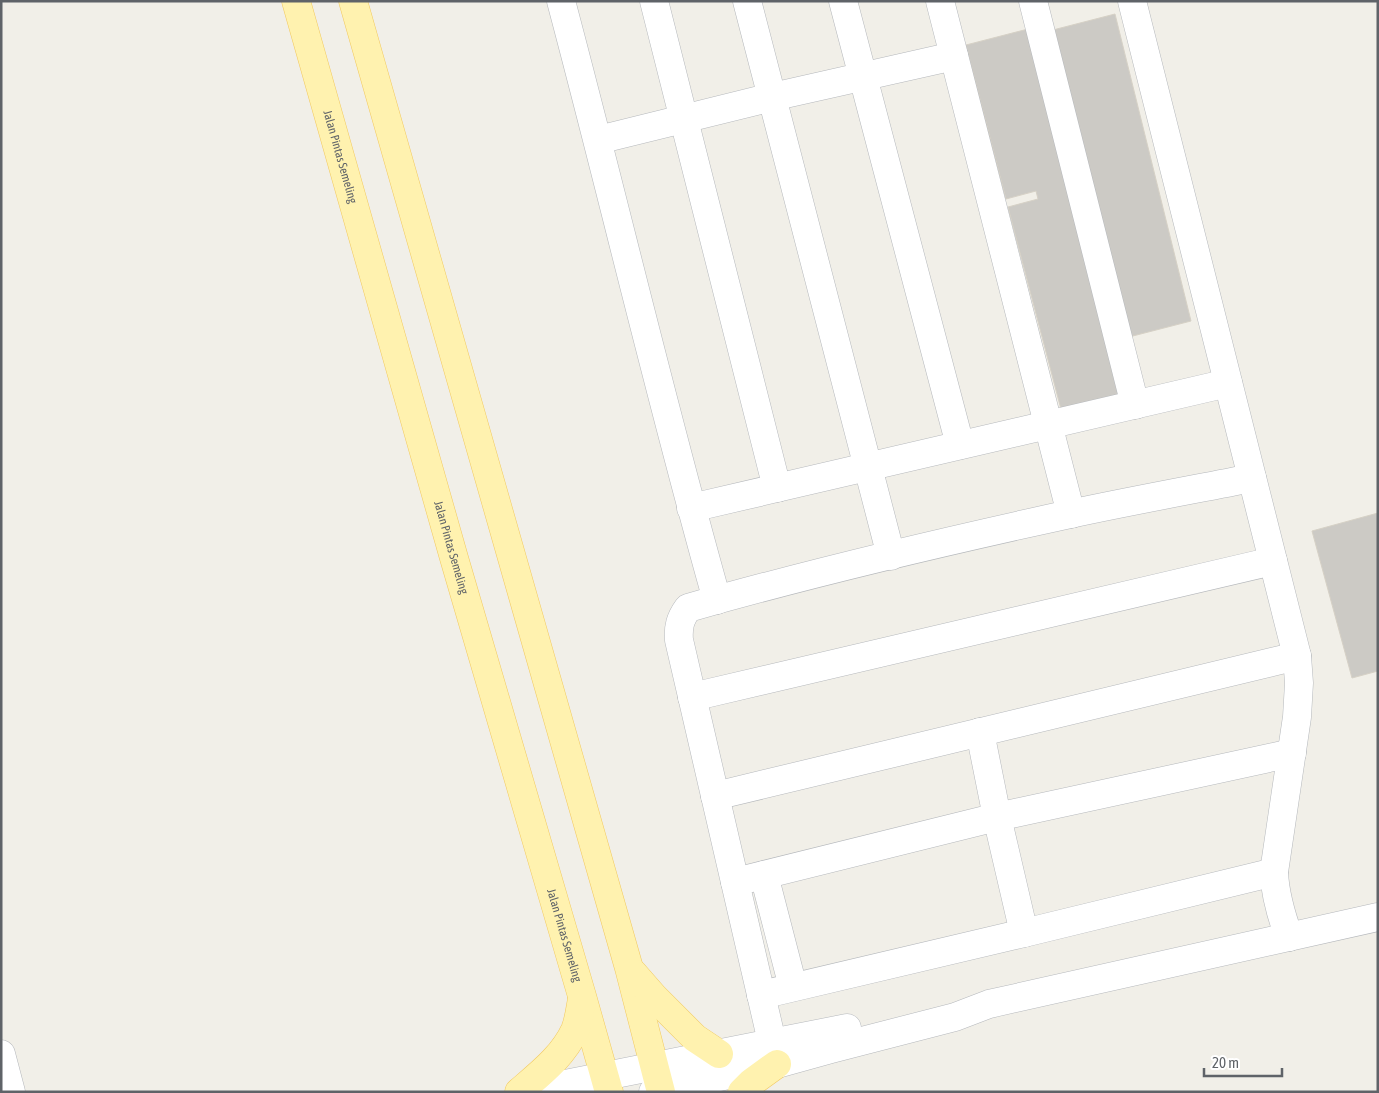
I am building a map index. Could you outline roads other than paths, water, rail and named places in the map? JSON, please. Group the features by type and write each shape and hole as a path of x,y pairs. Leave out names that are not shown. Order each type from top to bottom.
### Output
{"main road":[{"name":"Jalan Pintas Semeling","path":"296,1 454,558 607,1084"},
{"path":"352,1 629,968 657,1085"},
{"path":"629,968 654,997 695,1038 719,1054"},
{"path":"520,1092 548,1068 563,1051 575,1028 582,996"},
{"path":"742,1092 774,1053"}],"street":[{"path":"561,1 691,508 717,600"},
{"path":"654,1 777,488"},
{"path":"747,1 891,556"},
{"path":"843,1 960,446"},
{"path":"940,1 1071,514"},
{"path":"1034,1 1135,405"},
{"path":"1132,1 1297,656 1299,683 1297,717 1274,872 1279,910 1289,937"},
{"path":"598,140 772,97 954,56"},
{"path":"691,508 1228,383"},
{"path":"774,1053 679,640 679,623 688,608 891,556 1071,514 1252,478"},
{"path":"692,697 1273,561"},
{"path":"715,796 1297,656"},
{"path":"980,732 997,817 1024,933"},
{"path":"735,882 997,817 1292,753"},
{"path":"761,995 1274,872"},
{"path":"764,875 793,987"},
{"path":"657,1085 719,1054 831,1049 955,1017 989,1004 1378,917"},
{"path":"525,1092 607,1084 657,1085 774,1053"},
{"path":"1,1054 11,1092"}]}
